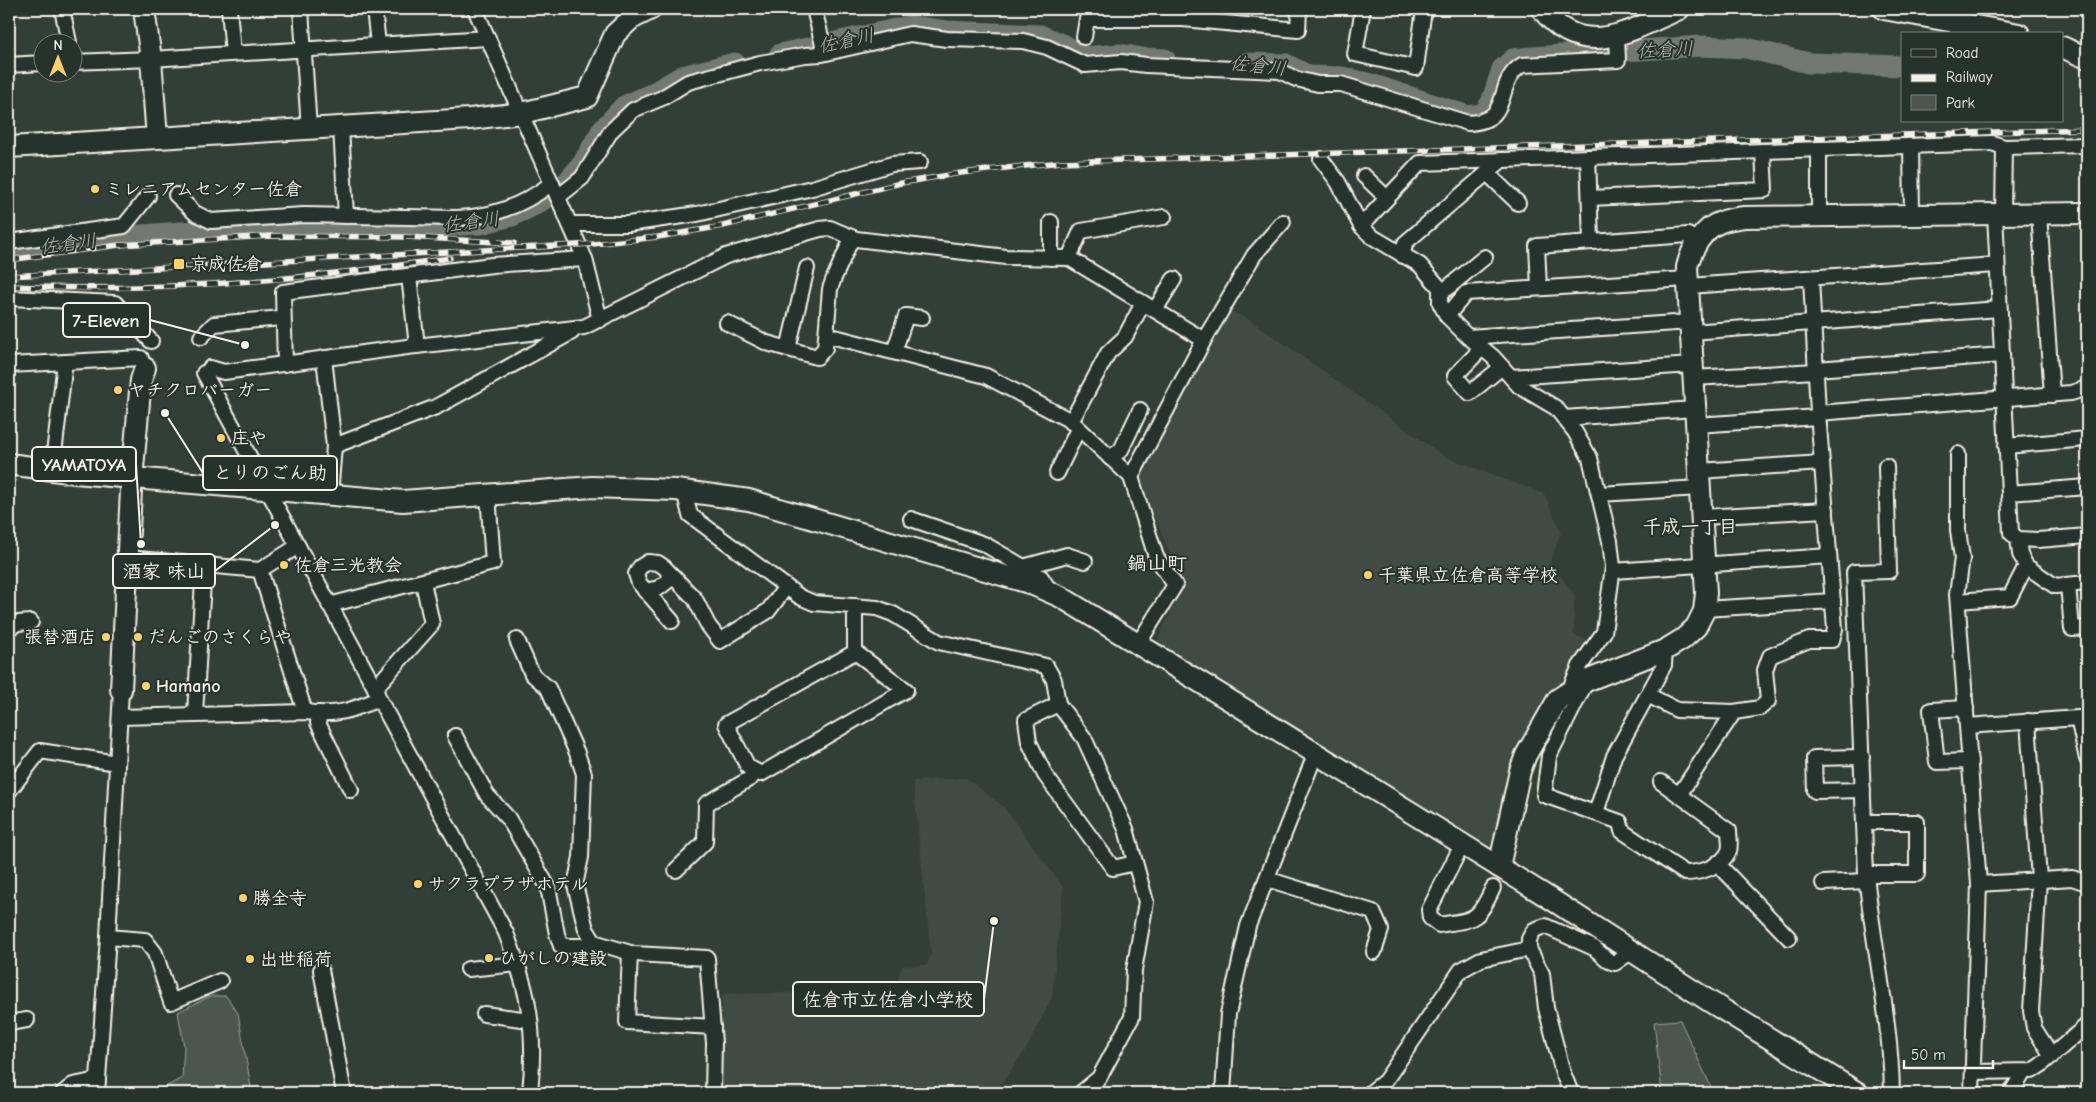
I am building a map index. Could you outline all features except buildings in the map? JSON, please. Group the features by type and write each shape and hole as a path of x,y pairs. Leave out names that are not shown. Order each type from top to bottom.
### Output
{"street":[{"path":"62,9 67,32"},
{"path":"144,9 151,59 158,138"},
{"path":"229,9 234,53"},
{"path":"302,9 310,129"},
{"path":"374,9 378,44"},
{"path":"475,9 585,259 600,320"},
{"path":"9,147 470,120 522,113 587,97 615,34 631,19 651,9"},
{"path":"814,9 823,38 825,53"},
{"path":"1084,38 1087,19 1183,14 1298,30 1299,9"},
{"path":"1363,9 1355,54 1416,68 1424,9"},
{"path":"1542,9 1552,22 1566,32 1602,39 1617,36 1679,9"},
{"path":"1884,9 2008,32"},
{"path":"558,197 582,178 611,131 633,110 662,98 688,82 760,63 825,53 910,34 947,39 1023,41 1048,47 1085,65 1121,62 1146,65 1280,71 1296,79 1318,84 1341,84 1468,123 1481,122 1492,115 1501,105 1507,79 1522,64 1618,60 1617,36"},
{"path":"82,61 151,59 488,38"},
{"path":"2064,48 2087,58"},
{"path":"9,64 32,63"},
{"path":"341,127 346,216"},
{"path":"1361,226 1420,163 1992,143 2004,147 2087,145"},
{"path":"1911,146 1912,215"},
{"path":"2004,147 1996,264 2011,533 2018,539 2038,540 2087,536"},
{"path":"1818,216 1819,149"},
{"path":"1590,198 1765,190 1763,151"},
{"path":"1588,157 1592,240"},
{"path":"1321,159 1338,182 1361,226 1371,236 1420,265 1440,288 1440,303 1448,316 1519,386 1556,408 1575,432 1590,458 1610,541 1613,571 1604,632 1580,666 1572,684 1581,684"},
{"path":"1402,256 1405,243 1502,160"},
{"path":"570,224 628,224 696,214 812,188 892,164 920,162"},
{"path":"1486,173 1518,202"},
{"path":"1364,176 1387,198"},
{"path":"176,195 195,214 211,221 304,215 476,217 520,205 552,183"},
{"path":"9,242 124,226 148,196"},
{"path":"1499,867 1520,771 1526,755 1558,699 1581,684 1665,650 1684,639 1696,627 1704,609 1706,593 1688,283 1688,260 1697,240 1719,222 1744,217 2087,213"},
{"path":"2039,214 2052,395"},
{"path":"1069,258 1081,231 1164,217"},
{"path":"1051,222 1052,258"},
{"path":"1131,477 1204,340 1254,255 1283,222"},
{"path":"334,446 436,407 580,328 600,320 726,256 820,229 830,228 852,238 1006,258 1069,258 1204,340"},
{"path":"1539,288 1537,246 1582,243 1592,240 1688,235 1697,240"},
{"path":"727,323 767,343 817,357 825,348 830,289 852,238"},
{"path":"1440,294 1485,257"},
{"path":"284,364 283,292 492,265 585,259"},
{"path":"1448,316 1466,293 1539,288 1811,278 1996,264"},
{"path":"788,349 807,268"},
{"path":"408,276 418,346"},
{"path":"1648,695 1677,710 1734,712 1760,708 1768,701 1765,670 1770,656 1809,640 1832,640 1835,630 1818,415 1811,278"},
{"path":"1057,473 1075,425 1108,353 1125,337 1174,279"},
{"path":"9,298 115,303 151,341"},
{"path":"1468,337 1813,323 1999,309"},
{"path":"894,352 906,316 922,318"},
{"path":"202,337 214,324 282,318"},
{"path":"530,1093 532,1076 527,1001 518,964 506,933 267,490 207,370 224,372 418,346 580,328"},
{"path":"827,335 986,376 1075,425 1131,477 1156,557 1175,584 1138,644"},
{"path":"1482,348 1455,376 1470,393 1506,372 1816,370 2002,355"},
{"path":"324,358 334,446 330,495"},
{"path":"52,470 65,362"},
{"path":"9,365 65,362 143,363 131,478 120,717 98,1087 74,1084 63,1093"},
{"path":"1564,418 1818,415 2052,395 2071,393 2087,388"},
{"path":"1110,458 1121,450 1140,410"},
{"path":"2006,446 2087,439"},
{"path":"1958,454 1958,530 1962,558 1958,601 1979,884 1972,1093"},
{"path":"1599,494 1822,463"},
{"path":"9,464 131,478 403,501 592,487 684,491 749,500 1020,581 1051,593 1138,644 1499,867 1858,1093"},
{"path":"1886,466 1889,571 1854,572 1867,877 1879,976 1886,1009 1892,1063 1892,1093"},
{"path":"2009,493 2087,487"},
{"path":"684,491 690,515 800,597 814,603 877,608 893,614 939,642 1046,666 1054,680 1058,704 1084,738 1126,829 1146,902 1134,970 1132,1017 1099,1078 1081,1093"},
{"path":"330,605 493,563 488,494"},
{"path":"1702,518 1826,510"},
{"path":"911,519 984,544 1041,578 1051,593"},
{"path":"2018,539 2020,554 2026,566 2055,586 2087,583"},
{"path":"127,558 260,570 298,546"},
{"path":"1023,567 1067,555 1085,561"},
{"path":"1613,571 1829,556"},
{"path":"672,621 639,583 636,574 648,562 658,563 695,599 708,625 720,641 768,611 786,587"},
{"path":"195,714 204,565"},
{"path":"1958,601 2010,597 2026,566"},
{"path":"260,570 305,712"},
{"path":"645,591 659,588 673,577"},
{"path":"120,717 347,712 377,693 432,624 423,582"},
{"path":"2068,585 2072,629 2087,628"},
{"path":"1704,609 1833,601"},
{"path":"855,606 855,652"},
{"path":"9,628 18,623 31,622"},
{"path":"516,640 532,674 548,688 577,752 584,774 580,857 575,885 586,929 594,942 630,953 707,958 713,1027 713,1093"},
{"path":"1596,813 1614,756 1664,665 1665,650"},
{"path":"855,652 906,690 761,774 748,767 726,724 855,652"},
{"path":"1581,684 1549,756 1544,796 1620,822 1622,831 1685,873 1696,873 1724,859 1729,850 1729,831 1661,782"},
{"path":"1058,704 1026,720 1029,742 1045,775 1113,868 1135,863"},
{"path":"1966,708 1931,710 1937,762 1970,761"},
{"path":"1678,794 1734,712"},
{"path":"320,714 318,723 351,790"},
{"path":"1967,726 2078,718 2087,759"},
{"path":"2028,721 2039,879 2031,1011 2034,1028 2052,1056"},
{"path":"455,736 487,795 508,818 548,887 557,934 562,946 586,946 594,942"},
{"path":"9,791 40,751 116,762"},
{"path":"1223,1093 1228,1014 1248,926 1268,880 1316,755"},
{"path":"1862,757 1814,758 1814,791 1863,790"},
{"path":"676,870 705,842 706,804 751,778 756,772"},
{"path":"1824,883 1867,877 1917,874 1917,822 1864,822"},
{"path":"1462,844 1429,910 1430,918 1439,925 1473,919 1484,906 1493,888"},
{"path":"1717,863 1789,938"},
{"path":"1979,884 2072,878 2087,883"},
{"path":"1268,880 1373,912 1381,930 1374,952"},
{"path":"1571,1093 1563,1073 1546,1008 1542,974 1529,949 1529,938 1534,930 1545,926 1594,948 1615,964 1632,951"},
{"path":"108,937 145,940 155,953 171,1002 220,981"},
{"path":"1370,1093 1385,1081 1461,970 1481,959 1529,949"},
{"path":"630,953 627,1022 713,1027"},
{"path":"468,969 518,964"},
{"path":"321,970 344,1093"},
{"path":"484,1014 529,1020"},
{"path":"9,1023 27,1020"},
{"path":"1973,1072 2032,1071 2087,1025"},
{"path":"2011,1093 2024,1072"}],"shaded area":[{"name":"千葉県立佐倉高等学校","path":"1227,309 1250,320 1444,456 1544,494 1561,532 1550,563 1574,594 1574,635 1590,641 1516,750 1489,852 1156,643 1183,586 1139,478"},
{"path":"966,778 1004,807 1063,887 1052,998 1026,1049 995,1093 811,1093 721,1087 722,994 895,991 902,966 927,965 931,954 913,781"}],"green space":[{"path":"211,996 226,996 238,1013 252,1093 154,1093 182,1078 184,1047 178,1012"},
{"path":"1680,1020 1713,1091 1717,1093 1662,1093 1654,1022"}],"waterway":[{"name":"佐倉川","path":"780,54 910,26 946,31 1040,35 1066,46 1084,57 1120,54 1142,58 1165,59"},
{"name":"佐倉川","path":"1245,63 1286,64 1309,76 1342,77 1371,84 1468,116 1483,114 1491,103 1502,69 1513,59 1702,46 1746,48 1809,63 1901,66"},
{"name":"佐倉川","path":"9,251 129,236 297,223 441,226 480,224 512,216 537,204 564,185 583,163 602,130 624,106 651,94 682,76 735,63"}],"railway":[{"path":"9,276 593,244 658,237 723,226 901,183 961,173 1061,162 2087,129"},
{"path":"9,260 119,245 271,236 406,237 514,243"},
{"path":"9,286 119,288 230,283 340,273 450,258"}],"place":[{"name":"ミレニアムセンター佐倉","path":"95,189"},
{"name":"京成佐倉","path":"179,264"},
{"name":"7-Eleven","path":"245,345"},
{"name":"ヤチクロバーガー","path":"118,390"},
{"name":"とりのごん助","path":"165,413"},
{"name":"庄や","path":"221,438"},
{"name":"酒家 味山","path":"275,525"},
{"name":"YAMATOYA","path":"141,544"},
{"name":"佐倉三光教会","path":"284,565"},
{"name":"千葉県立佐倉高等学校","path":"1368,575"},
{"name":"張替酒店","path":"106,637"},
{"name":"だんごのさくらや","path":"138,637"},
{"name":"Hamano","path":"146,686"},
{"name":"サクラプラザホテル","path":"418,884"},
{"name":"勝全寺","path":"243,898"},
{"name":"佐倉市立佐倉小学校","path":"994,921"},
{"name":"ひがしの建設","path":"489,958"},
{"name":"出世稲荷","path":"250,959"}],"district":[{"name":"千成一丁目","path":"1690,526"},
{"name":"鍋山町","path":"1157,563"}]}
